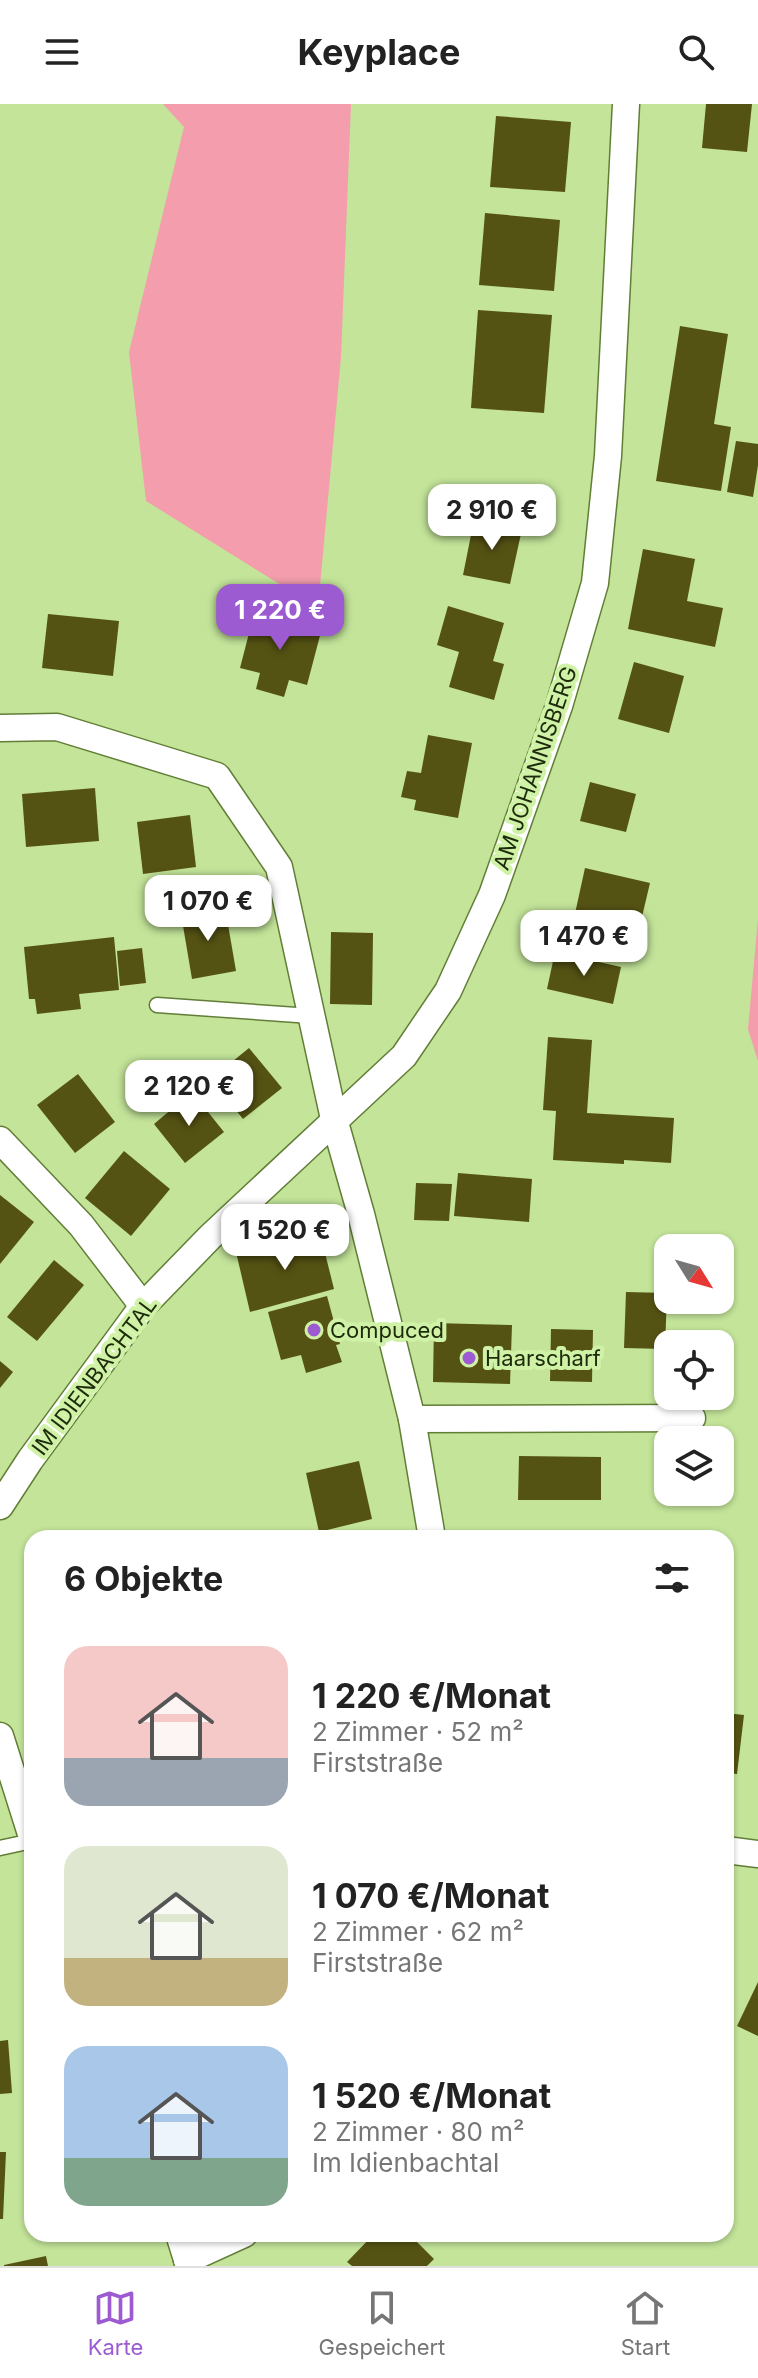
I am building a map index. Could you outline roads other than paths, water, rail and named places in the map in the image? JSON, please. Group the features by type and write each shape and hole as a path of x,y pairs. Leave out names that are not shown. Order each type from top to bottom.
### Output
{"street":[{"name":"AM JOHANNISBERG","path":"334,1119 404,1056 448,991 492,895 559,706 595,583 608,456 626,104"},
{"path":"0,728 57,727 217,776 279,867 334,1119 412,1419 431,1530"},
{"name":"IM IDIENBACHTAL","path":"0,1506 143,1306 210,1237 334,1119"},
{"path":"0,1140 81,1225 143,1306"},
{"path":"412,1419 692,1418"},
{"path":"0,1736 24,1813"},
{"path":"734,1851 758,1854"},
{"path":"181,2242 188,2263 229,2242"}],"lane":[{"path":"157,1005 311,1016"},
{"path":"0,1848 24,1841"}],"place":[{"name":"Compuced","path":"314,1330"},
{"name":"Haarscharf","path":"469,1358"}]}
